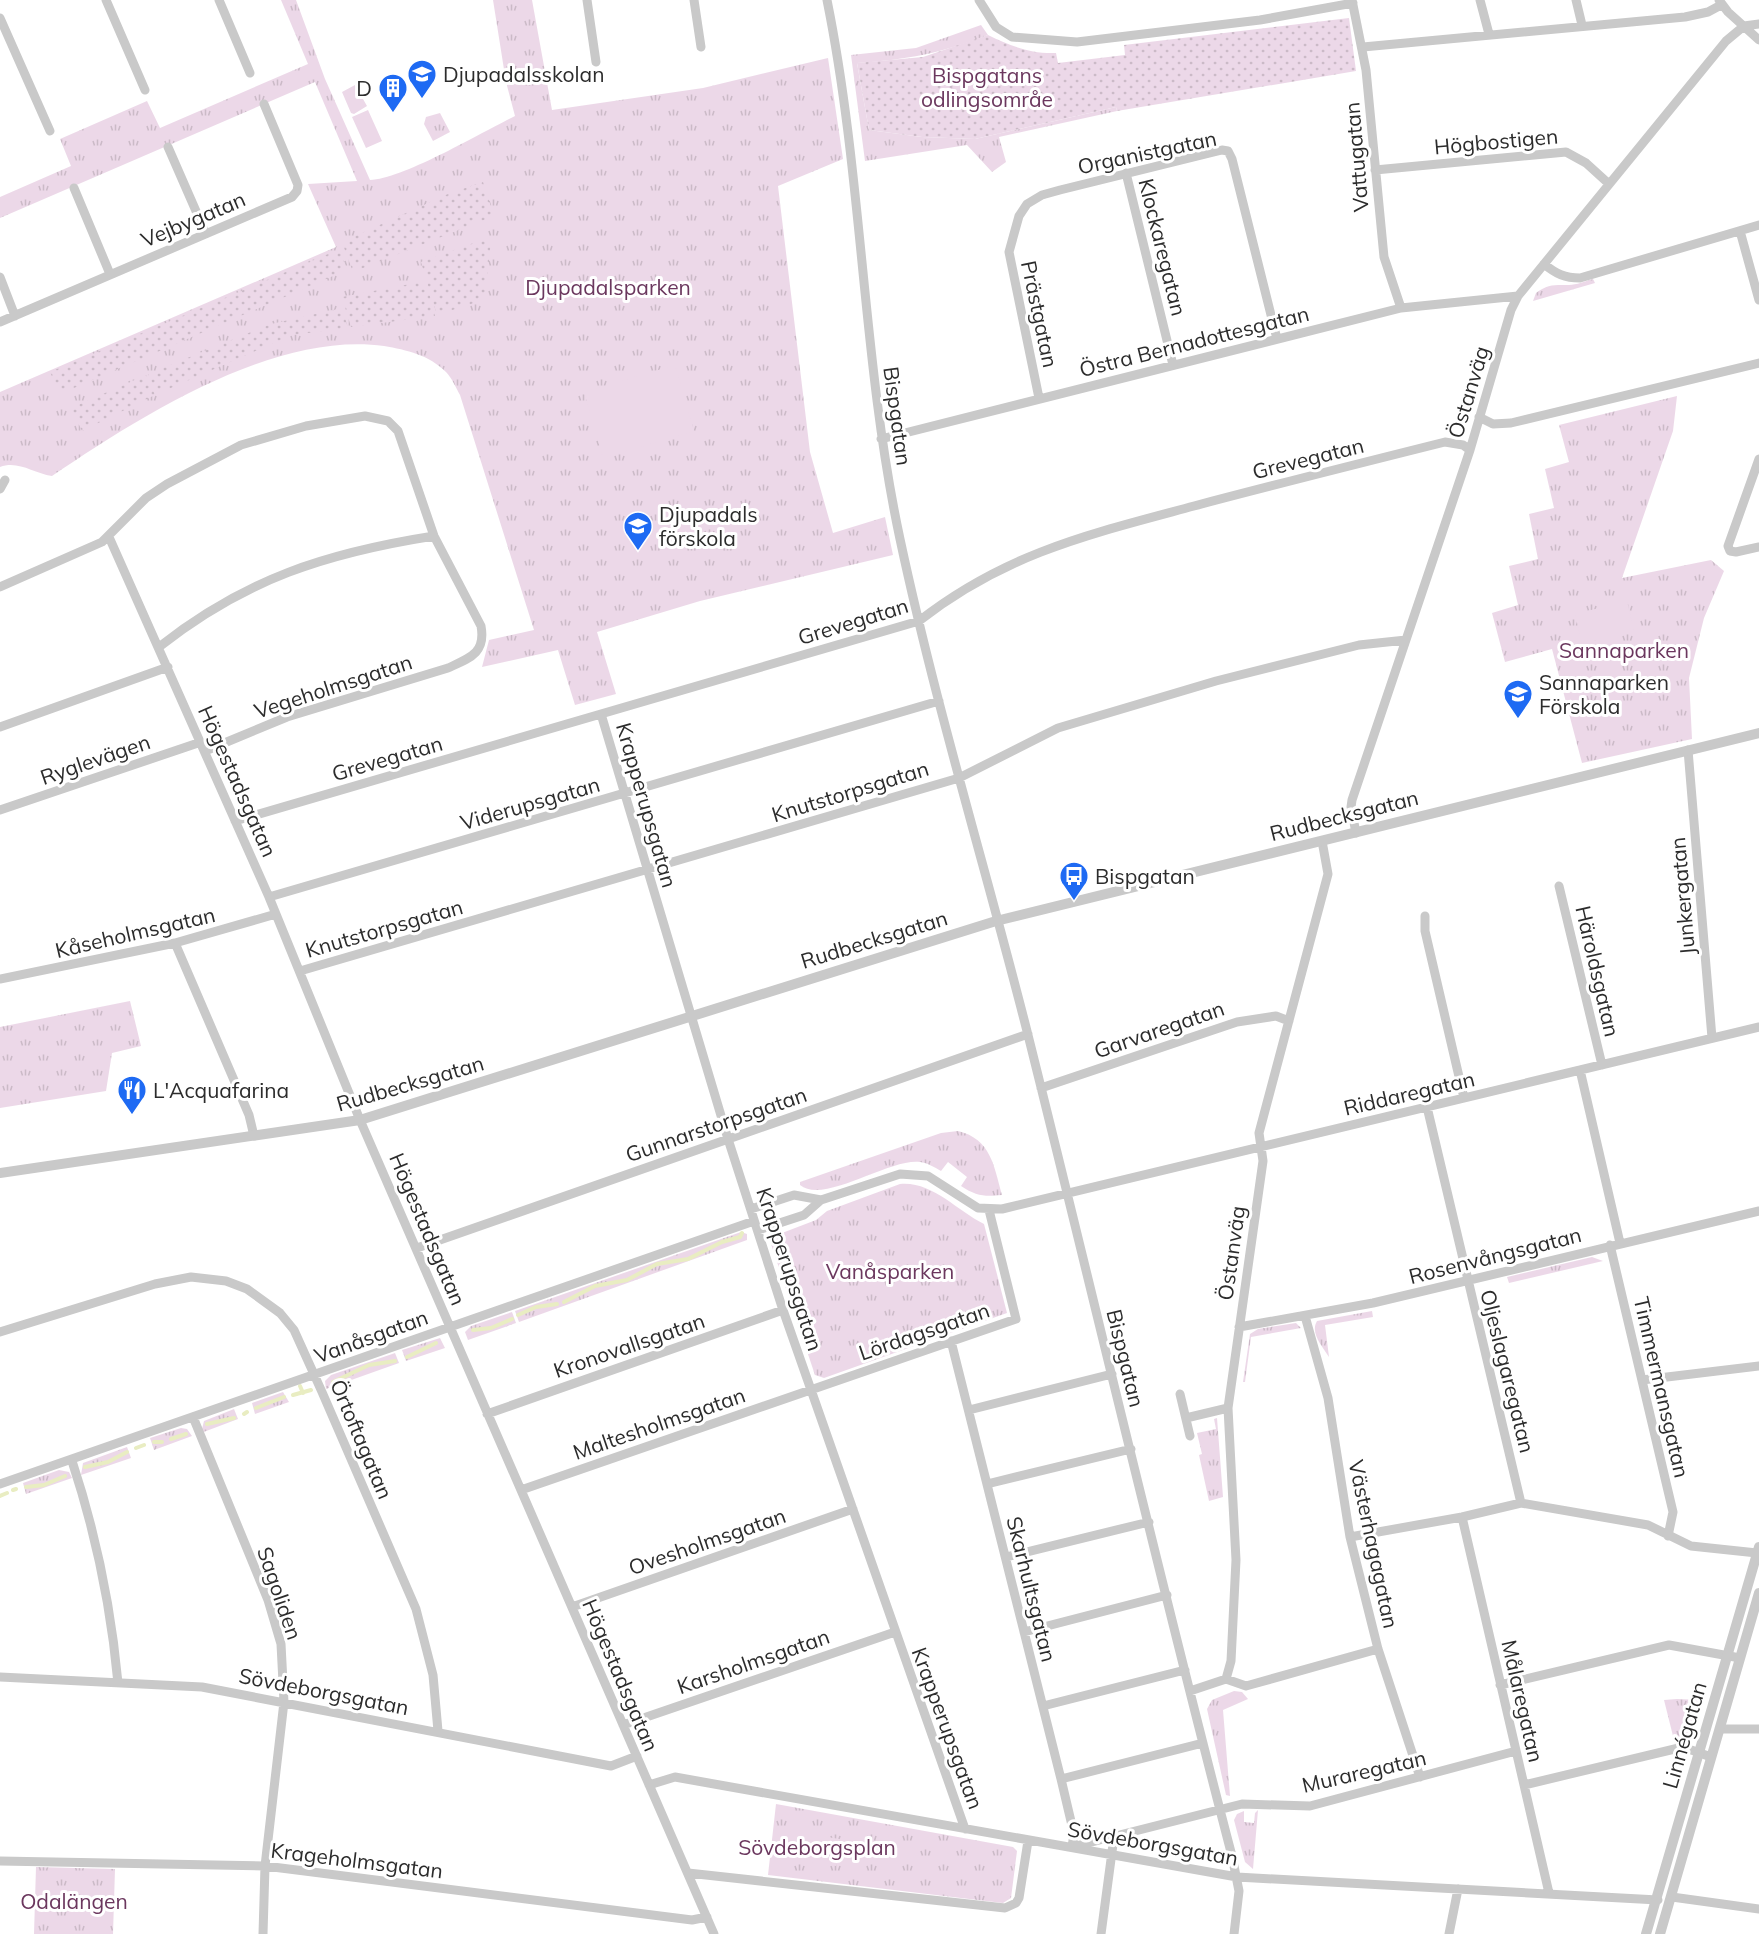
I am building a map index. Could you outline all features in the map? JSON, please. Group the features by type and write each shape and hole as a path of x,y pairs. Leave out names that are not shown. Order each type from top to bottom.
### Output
{"street":[{"path":"106,0 145,90"},
{"path":"219,0 250,73"},
{"path":"586,0 596,62"},
{"path":"694,0 701,47"},
{"name":"Bispgatan","path":"827,0 842,72 881,439 919,621 996,921 1028,1034 1237,1877"},
{"path":"979,0 996,27 1012,38 1077,42 1260,21 1353,2"},
{"path":"1480,0 1489,34"},
{"path":"1576,0 1582,25"},
{"name":"Vattugatan","path":"1353,2 1363,47 1384,257 1401,308"},
{"path":"1363,47 1685,17 1708,12 1720,2 1759,40"},
{"path":"0,18 50,131"},
{"path":"1744,26 1759,24"},
{"name":"Östanväg","path":"1356,832 1351,807 1352,800 1470,450 1511,310 1518,296 1608,183 1726,41 1744,26"},
{"name":"Vejbygatan","path":"0,322 292,196 297,191 298,185 264,104"},
{"path":"168,147 206,234"},
{"name":"Organistgatan","path":"1027,204 1051,192 1222,150 1228,151 1232,159 1277,339"},
{"name":"Högbostigen","path":"1375,170 1566,152 1575,155 1608,183"},
{"name":"Klockaregatan","path":"1126,173 1173,365"},
{"path":"74,188 110,274"},
{"name":"Prästgatan","path":"1027,204 1019,216 1009,252 1040,398"},
{"path":"1544,264 1555,273 1569,278 1580,278 1759,225"},
{"path":"1740,231 1759,300"},
{"path":"0,277 15,316"},
{"name":"Östra Bernadottesgatan","path":"881,439 1401,308 1518,296"},
{"path":"1479,417 1493,424 1511,423 1759,363"},
{"path":"0,587 109,537 146,498 214,457 271,435 365,416 388,422 398,431 434,536 360,548 296,568 207,610 159,646"},
{"name":"Grevegatan","path":"235,821 919,621 959,592 996,571 1075,538 1445,442 1463,445 1470,450"},
{"path":"1759,459 1729,541 1730,550 1736,552 1759,547"},
{"path":"0,489 5,480"},
{"name":"Vegeholmsgatan","path":"203,747 287,717 448,668 473,657 480,649 483,638 481,626 434,536"},
{"name":"Högestadsgatan","path":"109,537 269,897 360,1120 714,1934"},
{"name":"Knutstorpsgatan","path":"300,971 648,871 959,778 1058,728 1216,681 1348,648 1406,640"},
{"path":"0,727 168,667"},
{"name":"Viderupsgatan","path":"269,897 939,701"},
{"name":"Krapperupsgatan","path":"602,714 728,1139 783,1310 965,1829"},
{"name":"Rudbecksgatan","path":"0,1173 360,1120 996,921 1759,732"},
{"name":"Ryglevägen","path":"0,810 203,747"},
{"name":"Junkergatan","path":"1688,750 1712,1038"},
{"name":"Östanväg","path":"1226,1679 1230,1661 1236,1560 1228,1408 1263,1161 1259,1133 1328,874 1322,841"},
{"name":"Häroldsgatan","path":"1559,886 1602,1065"},
{"name":"Kåseholmsgatan","path":"0,979 174,943 276,914"},
{"path":"1425,916 1425,931 1464,1098"},
{"path":"174,943 249,1115 254,1136"},
{"name":"Garvaregatan","path":"1041,1088 1237,1022 1276,1016 1289,1021"},
{"name":"Riddaregatan","path":"1067,1193 1759,1027"},
{"name":"Gunnarstorpsgatan","path":"417,1248 1028,1034"},
{"name":"Timmermansgatan","path":"1580,1070 1642,1380 1672,1512 1668,1536"},
{"name":"Oljeslagaregatan","path":"1427,1107 1521,1503"},
{"path":"756,1225 804,1215 821,1200 887,1176 914,1173 928,1176 966,1202 989,1210 1067,1193"},
{"path":"751,1209 794,1195 821,1200"},
{"name":"Lördagsgatan","path":"809,1389 1016,1319 989,1210"},
{"name":"Rosenvångsgatan","path":"1239,1327 1373,1303 1759,1210"},
{"name":"Vanåsgatan","path":"0,1484 72,1461 450,1327 756,1225"},
{"name":"Örtoftagatan","path":"0,1332 155,1284 191,1277 208,1278 247,1289 280,1313 294,1330 315,1375 416,1609 433,1676 438,1731"},
{"name":"Kronovallsgatan","path":"487,1414 783,1310"},
{"name":"Västerhagagatan","path":"1305,1316 1328,1398 1350,1537 1378,1649 1420,1777"},
{"name":"Skarhultsgatan","path":"951,1341 1061,1779 1074,1834 1072,1848"},
{"path":"1642,1380 1759,1366"},
{"path":"969,1410 1112,1374"},
{"name":"Maltesholmsgatan","path":"521,1490 809,1389"},
{"path":"1180,1394 1190,1437"},
{"path":"1186,1418 1228,1408"},
{"name":"Sagoliden","path":"193,1417 268,1600 281,1644 284,1702 265,1866 263,1934"},
{"path":"987,1484 1131,1449"},
{"path":"72,1461 104,1575 113,1627 118,1683"},
{"path":"1350,1537 1462,1517 1521,1503 1648,1525 1691,1546 1758,1550"},
{"name":"Ovesholmsgatan","path":"573,1607 853,1509"},
{"name":"Målaregatan","path":"1462,1517 1549,1893"},
{"path":"1006,1557 1149,1522"},
{"name":"Linnégatan","path":"1646,1934 1658,1900 1758,1550"},
{"name":"Linnégatan","path":"1660,1934 1740,1658 1756,1611 1759,1593"},
{"path":"1024,1632 1167,1595"},
{"path":"1741,1610 1756,1611"},
{"name":"Karsholmsgatan","path":"623,1725 895,1632"},
{"path":"1500,1685 1669,1645 1740,1658"},
{"path":"1190,1691 1226,1679 1246,1686 1378,1649"},
{"path":"1043,1706 1185,1670"},
{"name":"Sövdeborgsgatan","path":"0,1677 202,1687 611,1766 637,1756"},
{"path":"1720,1729 1759,1729"},
{"path":"1061,1779 1203,1743"},
{"path":"1524,1785 1683,1748 1711,1757"},
{"name":"Muraregatan","path":"1072,1848 1242,1804 1310,1806 1516,1751"},
{"name":"Sövdeborgsgatan","path":"649,1785 675,1777 1237,1877 1658,1900"},
{"path":"1101,1934 1114,1837"},
{"path":"688,1873 1005,1908 1016,1903 1019,1898 1028,1841"},
{"name":"Krageholmsgatan","path":"0,1861 265,1866 693,1920 707,1917"},
{"path":"1234,1934 1239,1891 1237,1877"},
{"path":"1449,1934 1458,1889"},
{"path":"1672,1897 1759,1909"}],"green space":[{"name":"Djupadalsparken","path":"281,0 296,0 325,79 370,180 384,178 422,164 515,116 506,82 493,0 532,0 552,110 703,88 828,58 843,159 778,186 810,452 833,533 885,517 893,555 700,601 597,632 616,694 575,705 558,650 482,667 489,640 534,630 460,395 446,372 432,361 417,354 384,346 342,345 298,352 254,365 210,383 126,428 52,476 19,466 0,467 0,392 336,247 308,184 357,181 315,82 0,218 0,197 71,166 60,139 147,101 160,128 308,64"},
{"name":"Bispgatans odlingsområe","path":"1349,18 1356,71 1117,111 1116,107 975,139 922,137 869,130 857,63 923,57 988,35 1021,48 1056,53 1058,63 1125,55 1124,45"},
{"path":"981,25 988,35 955,47 908,58 857,63 869,130 922,137 975,139 1116,107 1117,111 999,137 1006,162 992,172 967,145 865,161 851,55 916,48"},
{"path":"355,85 367,106 354,114 351,113 342,92"},
{"path":"368,110 382,141 366,148 352,117"},
{"path":"440,113 450,132 433,141 424,124 426,117"},
{"path":"483,182 494,216 353,272 342,242 448,194"},
{"path":"491,239 486,293 477,302 437,315 421,262 479,241"},
{"path":"340,249 347,270 60,394 50,372"},
{"path":"1593,279 1595,283 1533,301 1536,293 1548,287"},
{"path":"426,281 435,316 351,327 342,297"},
{"path":"342,308 348,328 292,335 157,394 148,374 271,324"},
{"path":"675,365 694,431 603,458 584,392"},
{"path":"146,375 155,395 82,431 71,408"},
{"name":"Sannaparken","path":"1677,396 1673,431 1622,578 1711,560 1724,571 1704,618 1689,678 1692,739 1582,763 1552,649 1505,662 1492,613 1518,605 1509,566 1538,559 1529,514 1554,508 1545,469 1569,462 1559,425"},
{"path":"1627,601 1634,631 1582,644 1575,614"},
{"path":"130,1001 141,1046 112,1053 106,1091 0,1108 0,1027"},
{"path":"958,1131 978,1140 984,1147 993,1164 1002,1195 981,1195 961,1186 967,1177 948,1162 941,1171 920,1162 907,1163 825,1189 811,1190 800,1185 800,1182 941,1133"},
{"name":"Vanåsparken","path":"900,1184 923,1187 984,1224 1007,1313 824,1378 815,1375 769,1238 816,1220 827,1211"},
{"path":"741,1232 747,1234 747,1240 519,1322 515,1311"},
{"path":"1592,1257 1603,1261 1509,1283 1507,1277"},
{"path":"1372,1311 1373,1317 1325,1325 1329,1357 1316,1335 1317,1321"},
{"path":"512,1312 516,1323 468,1340 465,1332 471,1326"},
{"path":"1296,1323 1301,1328 1251,1337 1245,1382 1243,1382 1250,1334 1258,1329"},
{"path":"440,1338 445,1348 406,1361 402,1350"},
{"path":"395,1353 399,1363 326,1389 325,1381 331,1375"},
{"path":"283,1392 289,1402 255,1414 252,1403"},
{"path":"234,1409 238,1419 201,1433 204,1421"},
{"path":"1217,1418 1223,1497 1209,1501 1199,1455 1202,1454 1197,1433 1216,1429 1214,1419"},
{"path":"181,1428 187,1429 192,1436 154,1450 150,1438"},
{"path":"127,1447 131,1458 81,1475 83,1463"},
{"path":"59,1470 69,1472 72,1478 26,1494 23,1483"},
{"path":"1234,1691 1242,1692 1248,1699 1223,1710 1230,1796 1226,1795 1207,1709 1212,1700"},
{"path":"1664,1700 1701,1700 1691,1741 1675,1744"},
{"name":"Sövdeborgsplan","path":"776,1804 1013,1847 1017,1851 1011,1898 1003,1903 768,1875"},
{"path":"1258,1810 1253,1869 1245,1862 1234,1820 1237,1814 1244,1811 1244,1822 1254,1823 1255,1813"},
{"path":"786,1831 840,1839 836,1866 782,1859"},
{"name":"Odalängen","path":"36,1867 115,1869 113,1934 34,1934"}],"waterway":[{"path":"564,1302 595,1286 627,1280 657,1264 688,1259 722,1242 740,1237 742,1233"},
{"path":"518,1315 536,1307 557,1304"},
{"path":"473,1330 491,1328 512,1319"},
{"path":"407,1357 436,1343"},
{"path":"333,1382 369,1365 395,1361"},
{"path":"300,1386 303,1393"},
{"path":"293,1395 311,1390"},
{"path":"256,1408 284,1397"},
{"path":"207,1424 234,1418"},
{"path":"171,1439 186,1434"},
{"path":"154,1442 162,1442"},
{"path":"136,1448 144,1445"},
{"path":"85,1467 108,1462 127,1452"},
{"path":"26,1487 44,1485 65,1476"},
{"path":"0,1496 7,1493"}],"place":[{"name":"Djupadalsskolan","path":"422,100"},
{"name":"D","path":"393,114"},
{"name":"Djupadals förskola","path":"638,552"},
{"name":"Sannaparken Förskola","path":"1518,720"},
{"name":"Bispgatan","path":"1074,902"},
{"name":"L'Acquafarina","path":"132,1116"}]}
